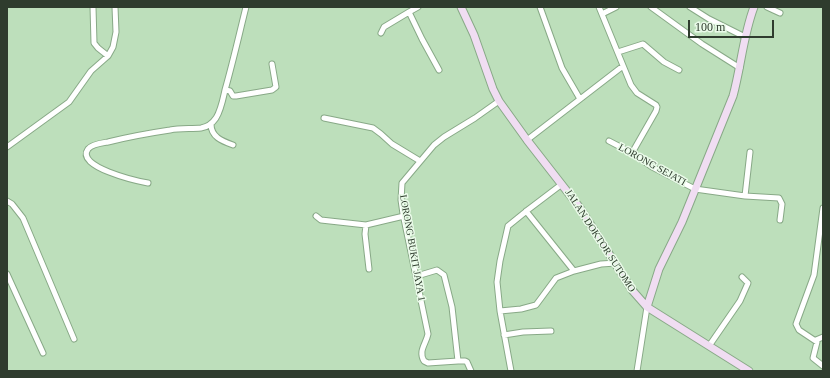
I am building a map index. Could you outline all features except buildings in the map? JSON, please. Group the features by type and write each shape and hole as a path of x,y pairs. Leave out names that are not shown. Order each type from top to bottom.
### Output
{"street":[{"path":"93,7 94,43 108,56"},
{"path":"7,147 69,102 91,71 108,56 113,47 116,32 114,7"},
{"path":"148,183 125,178 92,164 87,157 87,151 94,145 116,140 172,130 201,128 211,124 219,111 226,90 246,7"},
{"path":"381,33 384,27 418,7"},
{"name":"JALAN DOKTOR SUTOMO","path":"461,7 474,35 493,89 500,101 580,208 632,290 647,307 749,371"},
{"path":"540,7 562,68 580,99"},
{"path":"599,7 631,85 637,93 657,107 632,153"},
{"path":"602,14 616,7"},
{"path":"651,7 697,41 740,68"},
{"path":"690,7 745,38"},
{"path":"637,371 647,307 659,269 682,222 733,96 745,38 754,7"},
{"path":"767,7 780,13"},
{"path":"409,12 439,70"},
{"path":"618,52 643,44 664,62 680,70"},
{"path":"226,90 230,91 233,96 272,90 276,87 272,64"},
{"path":"528,140 623,66"},
{"name":"LORONG BUKIT JAYA 1","path":"455,362 428,363 424,362 421,357 423,345 428,334 401,200 402,183 434,145 500,101"},
{"path":"324,118 373,128 392,144 420,161"},
{"path":"211,124 211,128 215,135 224,142 233,145"},
{"name":"LORONG SEJATI","path":"609,141 632,153 640,160 695,189 745,196 779,198 782,204 780,220"},
{"path":"745,196 750,152"},
{"path":"511,371 500,311 497,282 508,226 562,184"},
{"path":"7,200 23,218 74,338"},
{"path":"816,340 799,330 796,324 814,274 823,208"},
{"path":"526,211 574,271"},
{"path":"316,216 327,222 366,225 404,216"},
{"path":"366,225 365,234 369,269"},
{"path":"500,311 521,309 536,305 556,278 574,271 601,264 616,263"},
{"path":"417,276 437,270 444,275 452,307 455,362 465,360 468,362 471,371"},
{"path":"7,274 43,353"},
{"path":"709,346 740,302 748,284 742,278"},
{"path":"504,335 550,330"},
{"path":"816,340 823,337"},
{"path":"816,340 817,344 813,358 823,366"}]}
